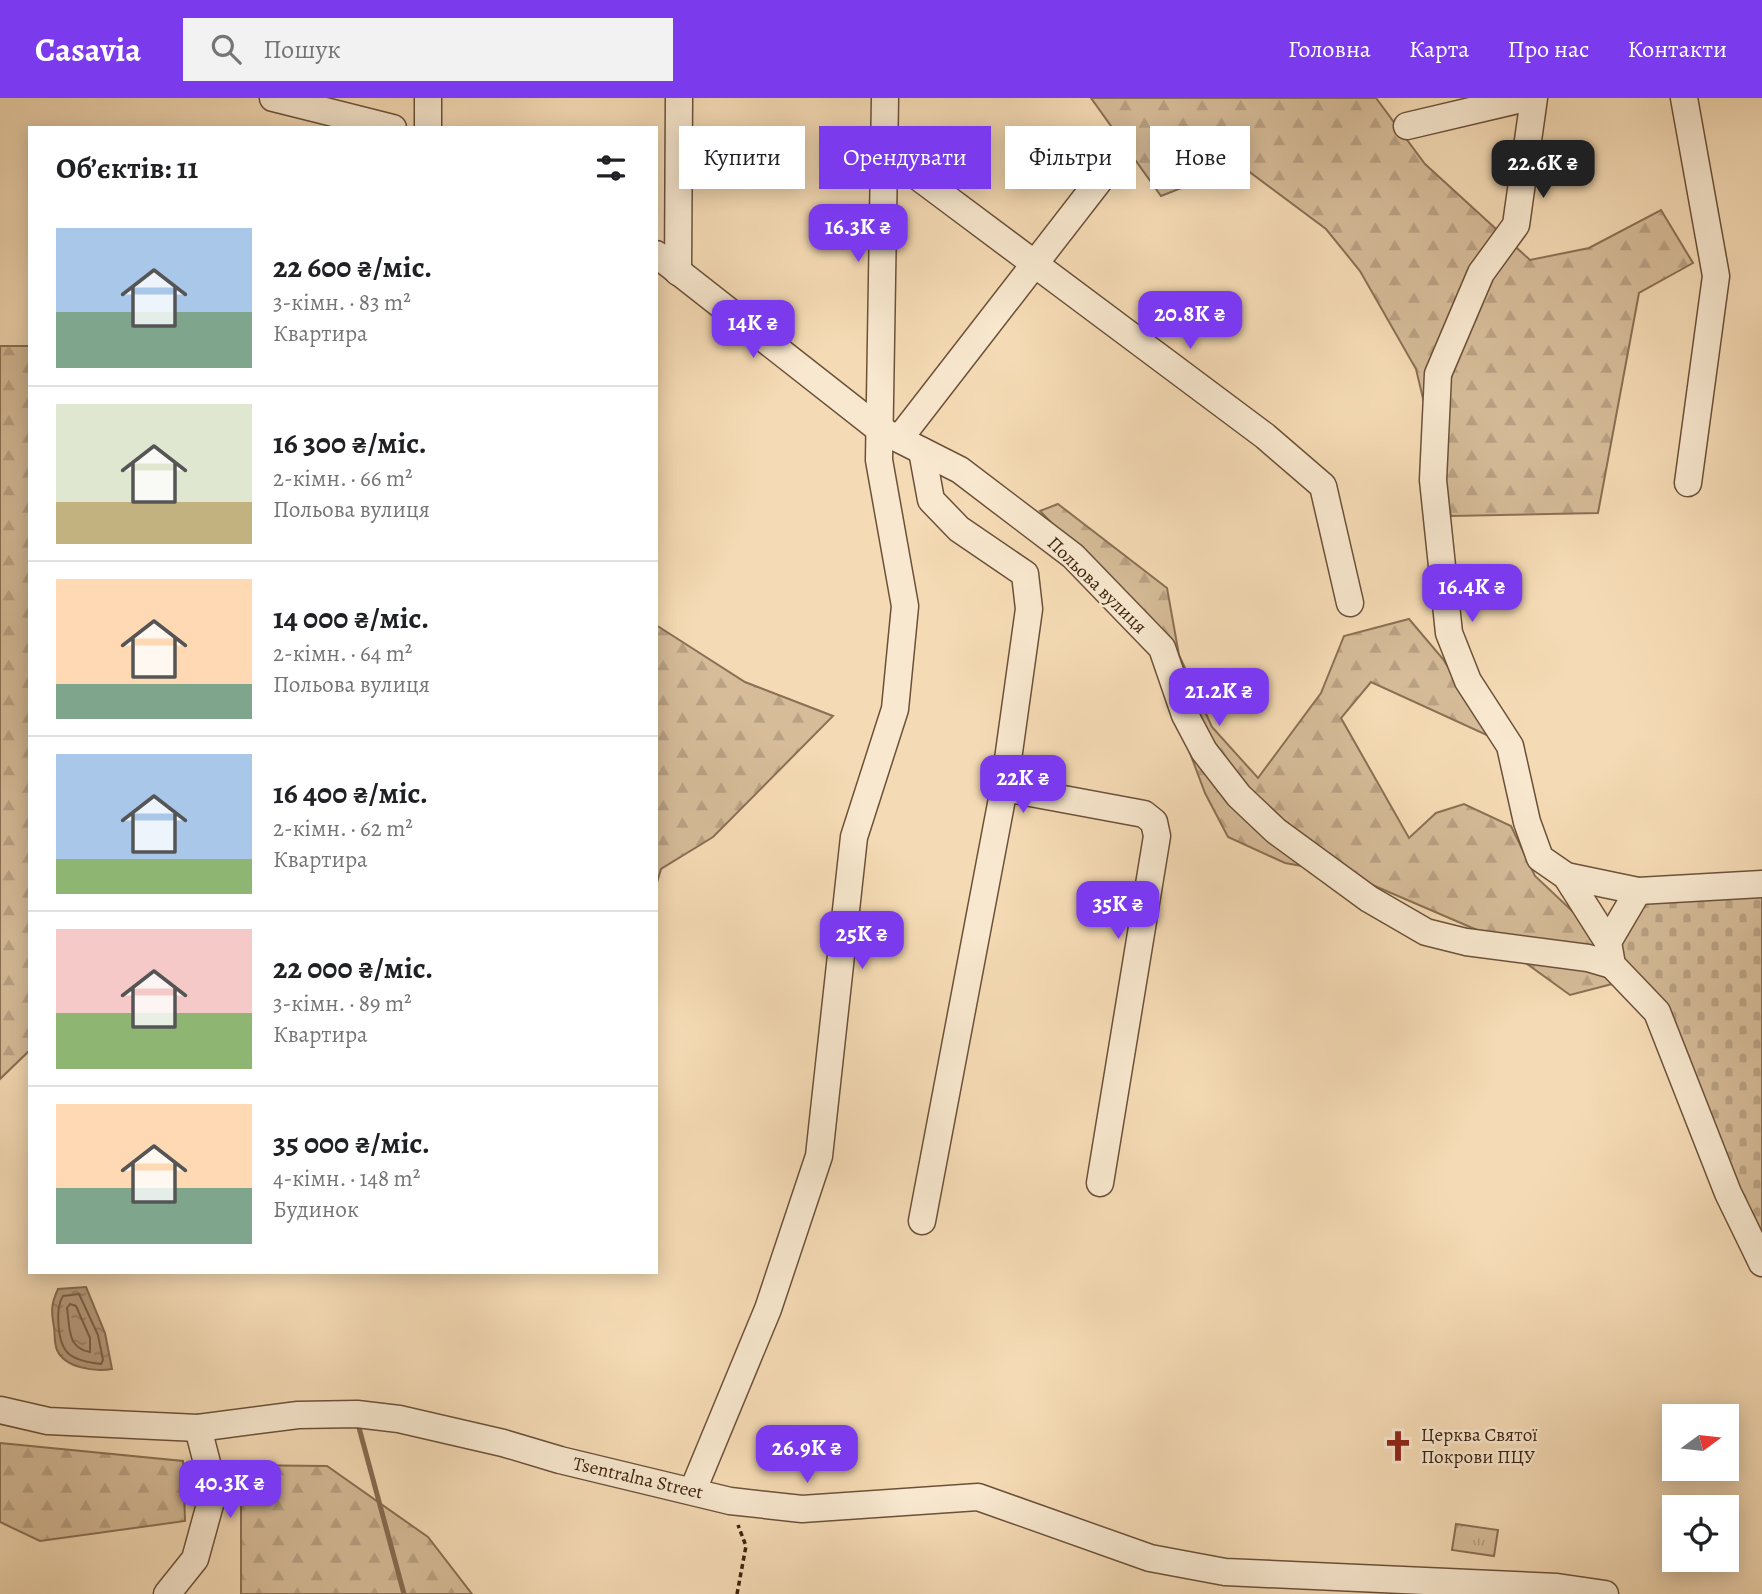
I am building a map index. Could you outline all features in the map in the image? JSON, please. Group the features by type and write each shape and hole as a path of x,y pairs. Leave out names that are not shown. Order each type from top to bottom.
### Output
{"street":[{"path":"273,98 385,126"},
{"path":"428,98 428,126"},
{"path":"678,272 680,98"},
{"path":"885,98 900,440 931,500 959,529 1025,575 1029,609 1004,788 922,1221"},
{"path":"1407,126 1526,98"},
{"path":"1534,98 1516,225 1481,273 1438,373 1433,480 1449,633 1468,681 1510,746 1527,822 1540,858 1566,876 1638,891 1762,884"},
{"path":"1684,98 1716,275 1688,483"},
{"path":"934,189 1265,436 1323,486 1350,603"},
{"path":"693,1490 768,1309 819,1156 854,837 895,709 905,606 879,460 900,440 1093,189"},
{"name":"Польова вулиця","path":"658,256 900,440 960,470 1073,556 1162,648 1185,715 1204,751 1239,796 1286,838 1369,899 1426,932 1466,942 1588,958 1610,954"},
{"path":"1004,788 1144,814 1154,822 1157,836 1144,930 1100,1183"},
{"path":"1566,876 1610,954 1657,1012 1728,1193 1762,1263"},
{"path":"1610,954 1638,891"},
{"name":"Tsentralna Street","path":"0,1410 48,1421 198,1428 298,1415 357,1414 389,1418 730,1501 802,1509 978,1497 1150,1558 1225,1572 1557,1587 1605,1594"},
{"path":"167,1594 195,1559 214,1490 198,1428"}],"path":[{"path":"730,1501 746,1546 737,1594"}],"green space":[{"path":"1091,98 1376,98 1425,164 1530,260 1589,248 1661,210 1693,263 1639,293 1598,513 1451,516 1416,369 1360,271 1326,229 1250,172 1250,126 1150,126 1150,181 1136,161 1136,126 1111,126"},
{"path":"1156,189 1179,189 1161,196"},
{"path":"0,346 28,346 28,1052 0,1079"},
{"path":"1058,504 1167,588 1179,655 1212,727 1258,778 1321,693 1344,636 1409,619 1443,659 1491,737 1371,682 1341,718 1409,838 1436,813 1464,804 1511,826 1535,876 1585,923 1612,984 1570,995 1484,933 1347,874 1285,863 1228,837 1205,793 1164,684 1144,618 1040,511"},
{"path":"658,626 745,682 833,716 713,837 661,869 658,879"},
{"path":"1762,884 1762,1263 1657,1012 1612,965 1638,891"},
{"path":"0,1443 183,1461 185,1521 40,1541 0,1522"},
{"path":"241,1465 327,1466 428,1537 472,1594 241,1594"},
{"path":"1456,1524 1498,1530 1494,1556 1452,1550"}],"water":[{"path":"86,1287 105,1333 112,1369 97,1370 73,1365 61,1356 56,1347 52,1312 58,1289"}],"waterway":[{"path":"358,1424 404,1594"}],"place":[{"name":"Церква Святої Покрови ПЦУ","path":"1398,1446"}]}
